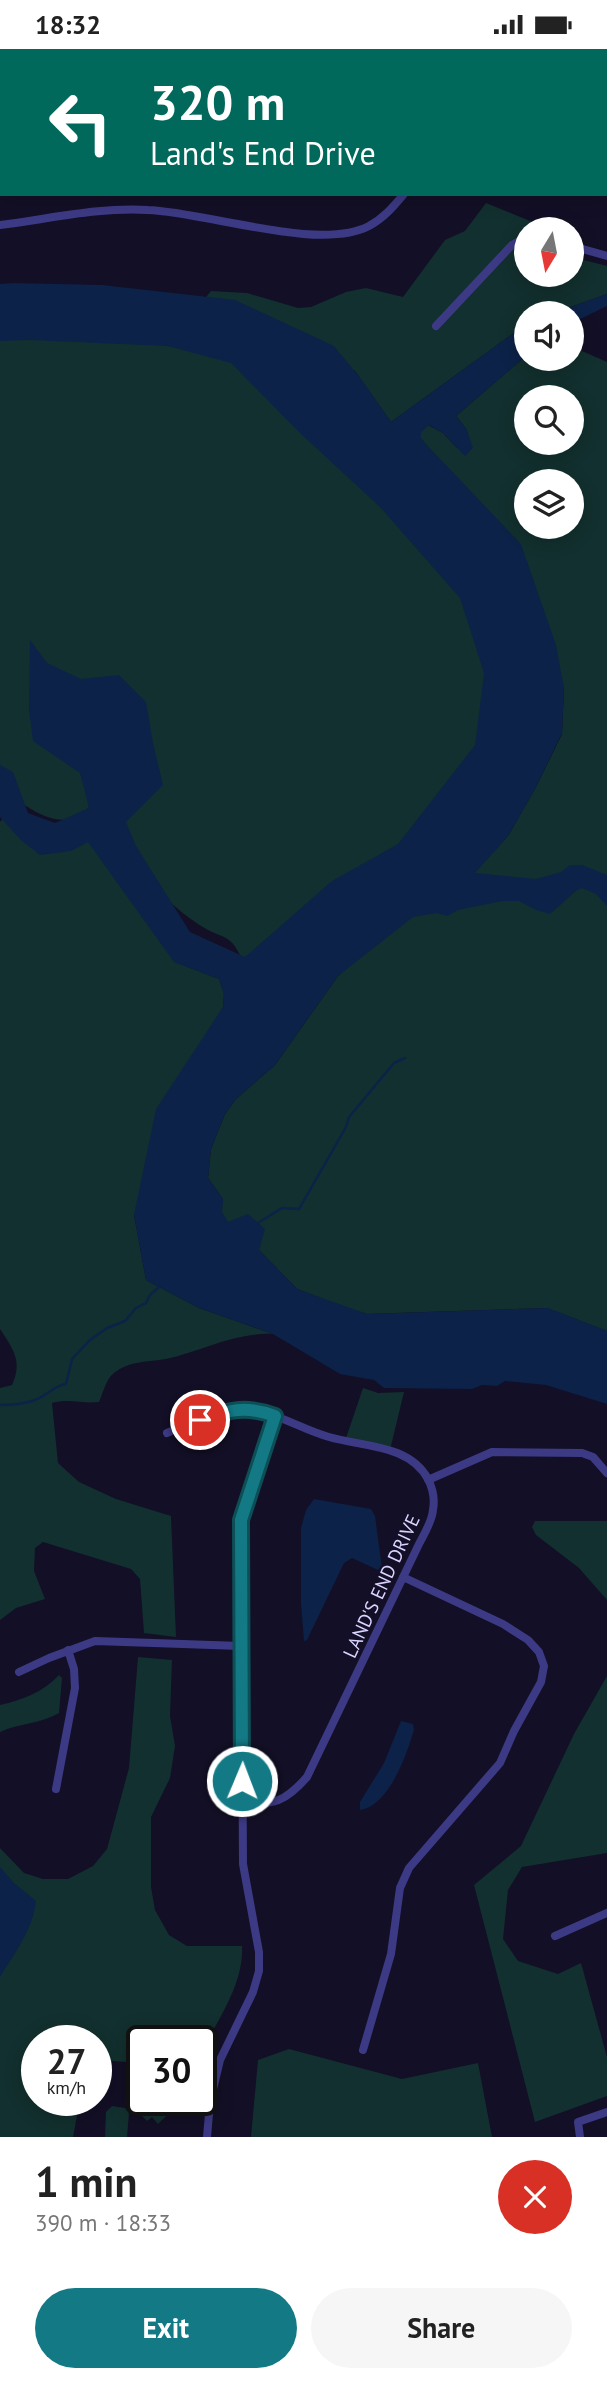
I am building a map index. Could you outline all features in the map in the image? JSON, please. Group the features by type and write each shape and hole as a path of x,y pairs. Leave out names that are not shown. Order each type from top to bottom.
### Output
{"street":[{"path":"0,225 90,211 150,209 325,236 366,227 384,217 402,196"},
{"path":"436,326 514,244"},
{"path":"584,249 607,255"},
{"path":"167,1433 228,1410 244,1409 275,1416 328,1437 397,1452 410,1458 428,1480 492,1452 582,1453 593,1457 607,1473"},
{"path":"207,2137 210,2102 217,2072 226,2045 253,1992 259,1971 259,1952 243,1864 241,1520 275,1416"},
{"name":"LAND'S END DRIVE","path":"241,1805 273,1802 289,1797 307,1777 433,1513 434,1499 428,1480"},
{"path":"363,2050 391,1955 400,1888 409,1868 500,1763 541,1682 544,1665 539,1652 512,1629 403,1577"},
{"path":"19,1672 95,1641 241,1646"},
{"path":"55,1789 75,1688 74,1669 68,1650"},
{"path":"555,1936 607,1913"},
{"path":"580,2137 578,2122 607,2112"}],"green space":[{"path":"486,203 520,217 514,217 514,287 584,287 584,260 607,266 607,294 584,302 514,301 514,333 391,422 355,371 203,301 211,291 247,293 298,308 311,307 346,292 366,288 403,297 445,240 465,231"},
{"path":"105,337 230,355 479,606 496,773 244,964 230,941 198,924 167,899 140,869 92,804 69,819 57,819 34,811 0,790 0,340"},
{"path":"584,352 607,362 607,1331 547,1308 367,1314 297,1289 228,1222 221,1212 223,1199 208,1178 211,1149 225,1114 236,1099 275,1065 338,976 381,935 474,873 508,836 562,734 564,688 445,466 421,439 421,431 428,425 443,433 457,448 467,430 456,416 514,366 514,371 584,371"},
{"path":"3,818 93,834 175,962 219,979 224,994 223,1007 134,1215 146,1280 199,1308 273,1334 245,1336 179,1356 132,1364 111,1376 99,1402 52,1403 58,1463 79,1482 116,1499 171,1516 176,1637 144,1633 140,1579 131,1569 43,1542 35,1548 34,1571 45,1599 16,1608 0,1620 0,1388 12,1385 17,1369 15,1355 0,1329 0,822"},
{"path":"363,1388 378,1393 404,1392 390,1450 345,1441"},
{"path":"535,1521 607,1521 607,1600 579,1568 536,1535 532,1527"},
{"path":"138,1657 172,1660 170,1716 175,1746 170,1778 151,1817 151,1887 155,1910 169,1935 187,1946 242,1946 239,1974 216,2025 126,2025 126,2062 112,2061 112,2025 21,2025 21,2116 77,2116 73,2137 0,2137 0,1848 24,1873 43,1879 68,1879 93,1866 107,1849 129,1768"},
{"path":"59,1675 62,1678 59,1713 0,1732 0,1705 32,1695"},
{"path":"607,1676 607,1853 522,1867 508,1890 503,1939 518,1961 558,1974 581,1963 607,2057 607,2096 535,2122 474,1885 521,1846 574,1734"},
{"path":"289,2049 402,2079 478,2063 492,2137 251,2137 258,2060"},
{"path":"112,2106 125,2108 126,2116 129,2116 127,2137 105,2137 106,2116 112,2116"},
{"path":"142,2116 166,2116 158,2124 152,2117 147,2121"}],"water":[{"path":"0,284 102,285 235,300 334,346 391,422 514,333 514,366 456,416 467,430 473,448 465,456 443,433 429,425 421,432 421,439 521,544 556,645 564,688 562,733 508,836 475,873 536,879 561,872 570,865 582,865 607,875 607,906 596,894 582,888 550,914 519,901 503,901 458,910 447,916 437,913 413,917 338,976 275,1065 236,1099 225,1114 211,1149 208,1178 223,1199 222,1212 228,1222 248,1214 265,1229 259,1250 297,1289 367,1314 548,1308 607,1331 607,1404 546,1385 505,1381 497,1386 482,1385 472,1389 384,1388 374,1380 340,1374 273,1334 199,1308 146,1280 134,1215 156,1109 223,1007 224,994 219,979 174,962 88,842 71,851 40,855 21,840 0,817 0,765 13,772 28,813 55,823 89,808 80,773 33,741 29,710 30,640 47,663 81,679 119,675 146,702 163,785 126,822 136,846 190,932 245,957 332,881 398,844 475,745 484,673 460,598 380,507 300,433 231,363 168,346 0,341"},
{"path":"607,294 607,306 584,317 584,302"},
{"path":"314,1499 371,1509 375,1516 382,1568 378,1570 352,1558 344,1563 307,1640 304,1641 301,1528 306,1510"},
{"path":"401,1721 413,1724 414,1730 407,1752 380,1799 360,1810 360,1802 384,1763"},
{"path":"0,1867 36,1901 27,1931 0,1977"}],"waterway":[{"path":"258,1223 282,1208 299,1209 346,1127 349,1117 394,1063 405,1058"},
{"path":"0,1405 31,1401 66,1384 72,1359 90,1340 107,1328 125,1321 136,1308 146,1303 159,1287"}],"route":[{"path":"200,1420 228,1410 244,1409 275,1416 241,1520 242,1781"}]}
